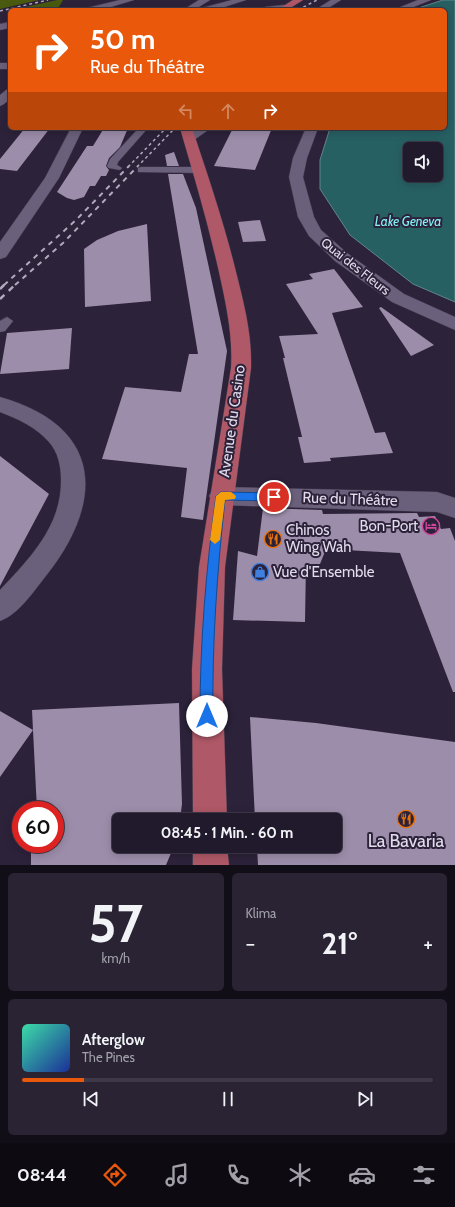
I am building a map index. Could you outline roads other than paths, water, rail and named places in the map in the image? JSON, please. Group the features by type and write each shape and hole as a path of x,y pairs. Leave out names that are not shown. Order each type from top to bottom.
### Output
{"main road":[{"path":"285,8 299,0"},
{"name":"Avenue du Casino","path":"187,133 215,218 242,343 241,368 221,496 212,567 206,669 210,813"},
{"path":"210,853 211,865"}],"street":[{"path":"98,8 130,0"},
{"path":"191,8 206,0"},
{"path":"212,8 242,0"},
{"path":"323,8 337,0"},
{"path":"403,8 427,0"},
{"path":"0,102 8,94"},
{"path":"0,254 52,178 76,130"},
{"path":"187,133 198,130"},
{"name":"Quai des Fleurs","path":"311,130 300,158 296,177 306,218 315,233 341,257 398,298 455,324"},
{"path":"0,404 25,413 43,424 59,438 67,454 72,473 73,496 68,516 60,535 46,556 0,609"},
{"name":"Rue du Théâtre","path":"221,496 437,502 455,508"}],"lane":[{"path":"117,168 112,166 113,161 142,130"},
{"path":"142,170 200,170"}],"water":[{"name":"Lake Geneva","path":"443,0 455,0 455,302 413,284 350,235 320,189 320,160 329,130 447,130 447,8 418,8"}],"railway":[{"path":"13,8 48,0"},
{"path":"302,8 317,0"},
{"path":"0,11 8,9"},
{"path":"128,167 164,130"},
{"path":"137,167 173,130"},
{"path":"4,285 76,220 129,166"},
{"path":"15,285 63,243 138,166"},
{"path":"0,299 16,284"},
{"path":"0,289 4,285"}],"place":[{"name":"Bon-Port","path":"431,526"},
{"name":"Chinos Wing Wah","path":"273,539"},
{"name":"Vue d'Ensemble","path":"260,572"},
{"name":"La Bavaria","path":"406,819"}]}
